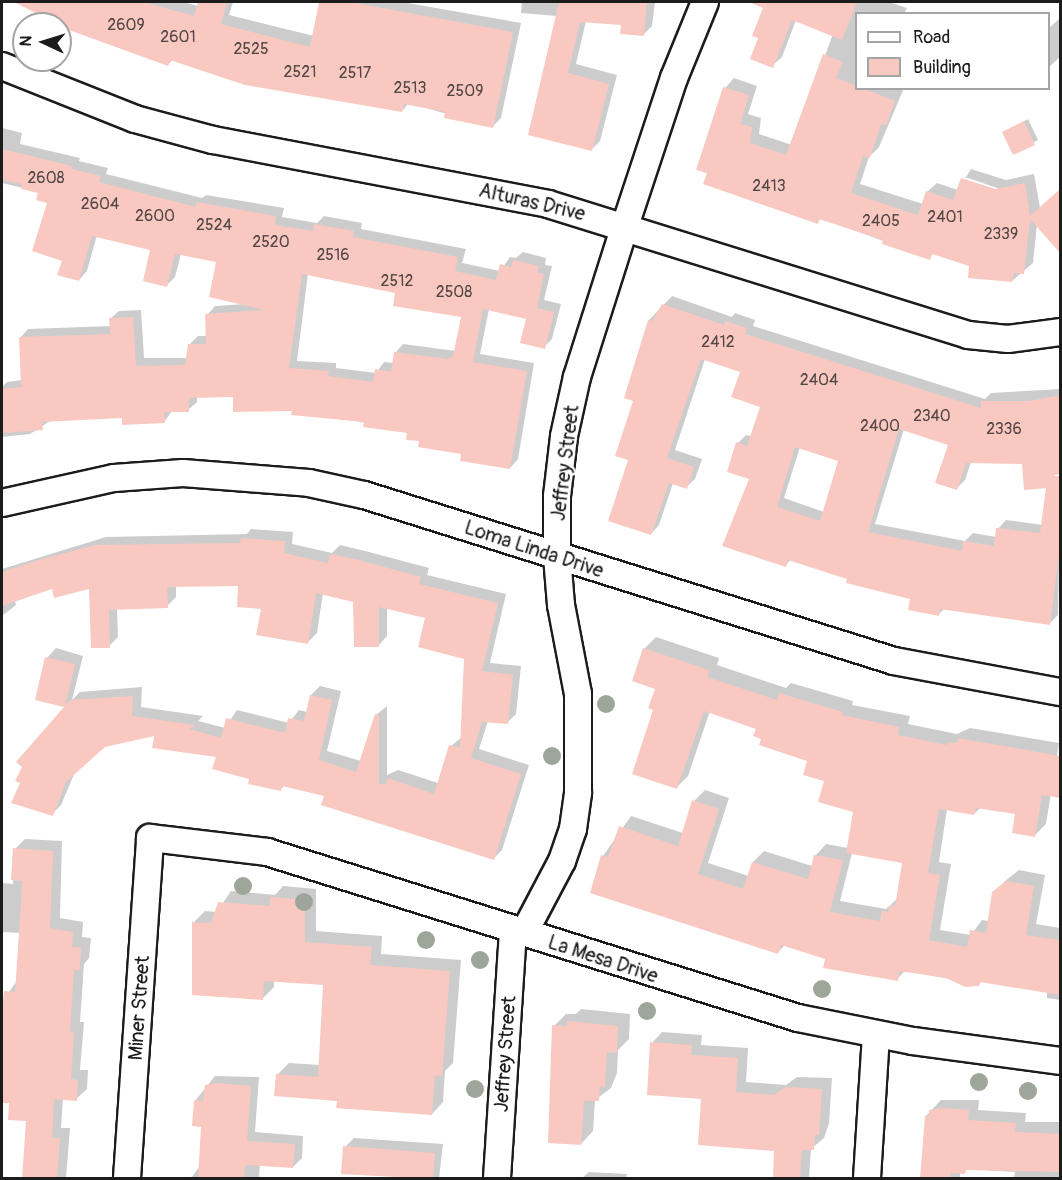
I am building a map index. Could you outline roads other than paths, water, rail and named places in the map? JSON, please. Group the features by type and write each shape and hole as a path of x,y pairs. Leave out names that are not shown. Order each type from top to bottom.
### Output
{"street":[{"name":"Jeffrey Street","path":"497,1179 518,932 562,861 578,792 578,694 561,605 557,556 557,496 564,436 577,377 625,226 705,2"},
{"name":"Alturas Drive","path":"2,66 135,120 213,140 476,188 625,226 968,335 1008,339 1060,332"},
{"name":"Loma Linda Drive","path":"2,503 114,478 183,473 251,476 364,495 894,662 1060,692"},
{"name":"La Mesa Drive","path":"150,838 267,852 694,988 876,1035 1060,1061"},
{"name":"Miner Street","path":"127,1179 150,838"},
{"path":"867,1179 876,1035"}]}
